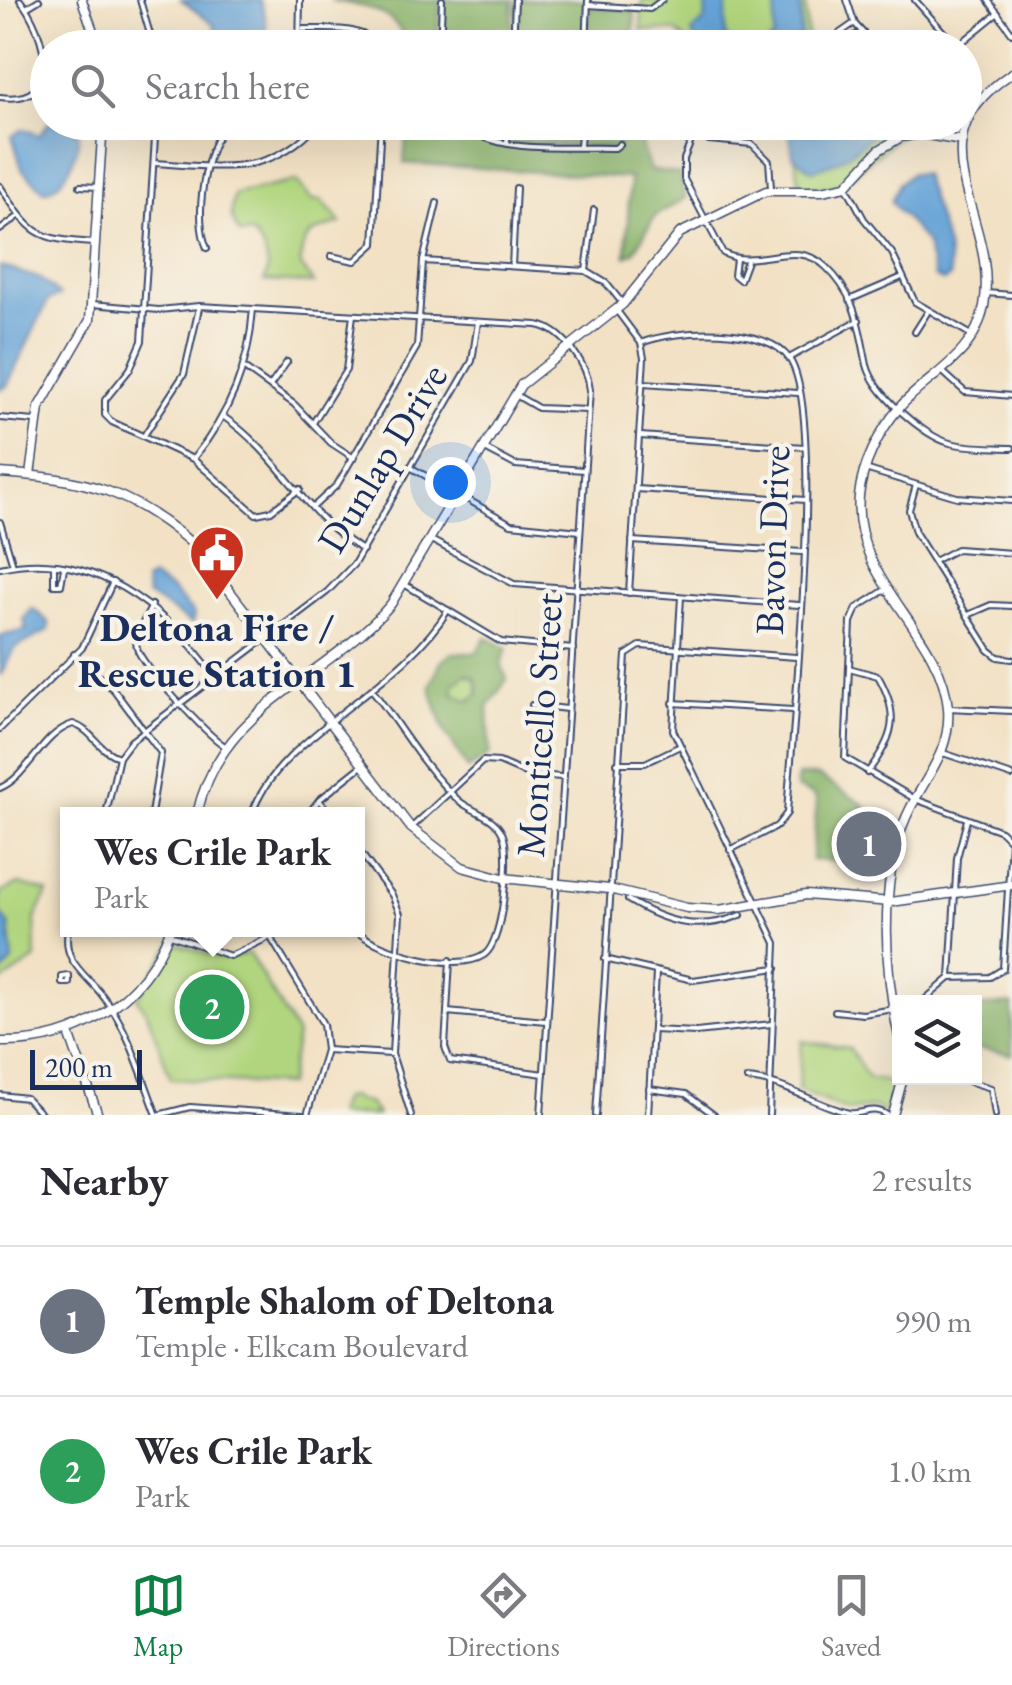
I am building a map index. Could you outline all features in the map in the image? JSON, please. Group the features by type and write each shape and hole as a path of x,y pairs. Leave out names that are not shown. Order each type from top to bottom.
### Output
{"street":[{"path":"20,0 36,30"},
{"path":"26,8 39,0"},
{"path":"82,0 93,30"},
{"path":"140,0 149,30"},
{"path":"300,0 302,29 356,30"},
{"path":"441,30 442,0"},
{"path":"513,30 515,0"},
{"path":"587,30 588,2 650,8 662,0"},
{"path":"847,0 859,30"},
{"path":"914,0 941,30"},
{"path":"988,0 1012,33"},
{"path":"977,30 998,13"},
{"path":"849,30 855,24"},
{"path":"982,99 1012,73"},
{"path":"0,97 12,99 30,92"},
{"path":"30,475 35,420 52,382 85,335 92,304 101,140"},
{"path":"155,140 146,309 136,358 103,404 108,420 193,459 256,514 270,511 300,489"},
{"path":"207,248 202,236 206,164 214,140"},
{"path":"154,163 244,166 284,155 300,140"},
{"path":"331,256 355,262 374,244 380,140"},
{"path":"496,140 580,146 620,144"},
{"path":"580,140 580,146"},
{"path":"692,140 682,168 723,253 747,260 777,252 808,256 826,267 860,320 872,378 900,407 945,442 1012,448"},
{"path":"722,140 752,144 770,164 771,190"},
{"path":"199,807 206,782 225,746 261,709 378,619 431,540 514,394 567,346 620,307 675,238 704,220 771,190 822,192 846,186 879,150 900,140"},
{"path":"893,995 887,966 893,860 915,799 943,753 948,708 935,666 887,589 860,534 859,492 865,468 900,407 944,373 972,335 986,293 982,236 962,184 962,141 953,140"},
{"path":"0,186 40,237 96,243"},
{"path":"80,186 99,187"},
{"path":"846,186 864,219 892,254 900,278 927,313 972,335"},
{"path":"512,266 516,188"},
{"path":"313,507 332,492 412,357 420,319 424,261 438,204"},
{"path":"586,271 594,210"},
{"path":"0,230 20,216"},
{"path":"736,259 734,275 740,280 747,260"},
{"path":"424,261 586,271 606,283 641,343 643,382 629,592"},
{"path":"850,300 900,278"},
{"path":"986,293 1012,295"},
{"path":"92,304 146,309 253,308 547,326 567,346"},
{"path":"145,434 184,374 199,306"},
{"path":"193,459 224,417 244,368 253,308"},
{"path":"915,332 927,313"},
{"path":"313,422 346,370 354,314"},
{"path":"641,343 672,332 756,338 770,342 789,358 860,320"},
{"name":"Dunlap Drive","path":"119,757 180,703 342,580 472,360 478,322"},
{"name":"Monticello Street","path":"540,1115 588,410 586,371 567,346"},
{"name":"Bavon Drive","path":"730,850 777,826 787,813 806,500 806,447 799,393 789,358"},
{"path":"270,386 287,362"},
{"path":"244,368 354,458"},
{"path":"944,373 964,392 1012,396"},
{"path":"643,382 799,393"},
{"path":"514,394 538,408 588,410"},
{"path":"224,417 262,448 338,536 363,550"},
{"path":"0,418 35,420"},
{"path":"640,436 806,447"},
{"path":"482,448 515,464 584,470"},
{"path":"410,467 511,524 580,531"},
{"path":"865,468 956,498 1012,501"},
{"path":"0,473 103,486 165,518 197,548 411,828 462,867 503,878 609,888 675,906 719,910 806,895 891,902 1010,885"},
{"path":"916,485 910,520 992,653 1012,658"},
{"path":"636,488 806,500"},
{"path":"0,522 13,565"},
{"path":"431,540 502,580 576,590 800,605"},
{"path":"632,540 802,552"},
{"path":"934,562 957,550 1012,553"},
{"path":"54,566 52,583 58,586 64,568"},
{"path":"0,568 54,566 113,582 172,622 216,677"},
{"path":"0,730 86,642 113,582"},
{"path":"404,584 501,642 573,648"},
{"path":"887,589 854,612 845,758 915,799 1009,837 1010,885 1000,974 950,978 930,995"},
{"path":"681,597 673,703 678,747 774,936 777,968 769,1115"},
{"path":"152,605 136,646 199,728 225,746"},
{"path":"968,616 990,605 1012,606"},
{"path":"256,807 280,765 416,654 448,610"},
{"path":"596,1115 623,662 629,651 642,646 796,657"},
{"path":"74,654 114,690 146,730 162,760 152,807"},
{"path":"849,668 878,676 894,708 891,738 866,773"},
{"path":"364,937 398,954 474,960 497,940 505,845 499,827 449,790 373,691"},
{"path":"673,703 793,710"},
{"path":"532,706 567,709"},
{"path":"948,708 1012,711"},
{"path":"0,787 12,781 60,729 73,724 86,730 100,748 119,757 108,807"},
{"path":"617,763 645,763 678,747"},
{"path":"943,753 1012,776"},
{"path":"411,828 476,764 488,760 527,774 564,777"},
{"path":"314,807 363,765"},
{"path":"320,800 326,807"},
{"path":"950,978 957,858 967,820"},
{"path":"365,859 397,904 392,1054 411,1115"},
{"path":"628,900 671,922 702,925 741,916"},
{"path":"671,922 675,906"},
{"path":"68,937 68,951 76,970 123,1026 158,1115 190,1106 304,1115 326,1050 319,1014 271,937 230,956 182,937"},
{"path":"0,1042 69,1033 111,1010 143,978 166,937"},
{"path":"605,959 656,973 719,978 777,968"},
{"path":"450,960 444,1048 450,1061 544,1074"},
{"path":"69,976 76,970"},
{"path":"648,1115 656,973"},
{"path":"835,1011 864,1014 892,1009"},
{"path":"447,1012 547,1022"},
{"path":"652,1030 696,1032 774,1025"},
{"path":"69,1033 98,1115"},
{"path":"326,1050 392,1054"},
{"path":"748,1079 771,1080 848,1113 874,1108 890,1115 901,1085"},
{"path":"978,1085 992,1090 995,1115"},
{"path":"649,1089 686,1094 714,1115"},
{"path":"0,1096 32,1100 42,1115"}],"green space":[{"path":"330,0 440,0 438,30 400,30 387,17"},
{"path":"444,0 513,0 511,30 443,30"},
{"path":"517,0 586,0 585,30 516,30"},
{"path":"642,0 805,0 807,30 641,30"},
{"path":"590,7 635,10 633,30 589,30"},
{"path":"406,140 484,140 616,149 620,141 614,146 582,145 582,140 639,140 650,170 679,174 686,198 655,216 634,252 626,256 630,178 404,163"},
{"path":"510,140 578,140 578,144"},
{"path":"792,140 895,140 839,187 800,188"},
{"path":"296,181 312,200 321,200 341,223 316,232 303,247 301,266 314,283 264,281 265,255 251,233 240,234 237,229 232,215 233,200 235,194"},
{"path":"486,637 507,648 501,664 507,679 488,707 490,754 468,769 444,730 430,686 441,662 452,653 476,653","holes":["466,674 476,678 479,694 469,701 453,693 454,684"]},
{"path":"466,675 475,679 479,688 475,697 466,701 457,697 453,688 457,679"},
{"path":"798,776 818,776 866,806 845,828 839,861 812,860 817,802 814,795 796,788"},
{"path":"19,884 48,892 35,919 36,959 0,983 0,975 13,961 9,924 0,913 0,893"},
{"path":"173,942 223,959 249,953 297,1035 288,1085 171,1079 148,1015 137,998"},
{"path":"1012,1004 1012,1055 982,1049 982,1006"},
{"path":"802,1041 849,1048 868,1078 900,1085 891,1115 874,1107 848,1111 798,1090"},
{"path":"343,1098 370,1104 377,1115 336,1115"}],"water":[{"path":"181,0 260,0 266,30 215,30 214,25"},
{"path":"707,0 727,0 725,30 694,30 705,20"},
{"path":"776,0 801,0 801,30 774,30"},
{"path":"23,129 30,131 30,140 78,140 67,172 44,191 22,169 12,136"},
{"path":"791,140 866,140 843,158 811,170 793,156"},
{"path":"912,173 923,174 947,247 950,277 943,281 934,277 926,243 891,202 899,183"},
{"path":"0,266 39,278 60,295 48,301 7,386 0,389"},
{"path":"151,577 172,590 194,614 192,624 147,595 145,581"},
{"path":"32,608 49,622 49,630 14,649 0,676 0,636 26,630 24,619"},
{"path":"0,913 9,924 13,962 0,975"}],"place":[{"name":"Deltona Fire / Rescue Station 1","path":"217,602"},
{"name":"Temple Shalom of Deltona","path":"869,844"},
{"name":"Wes Crile Park","path":"212,1007"}]}
